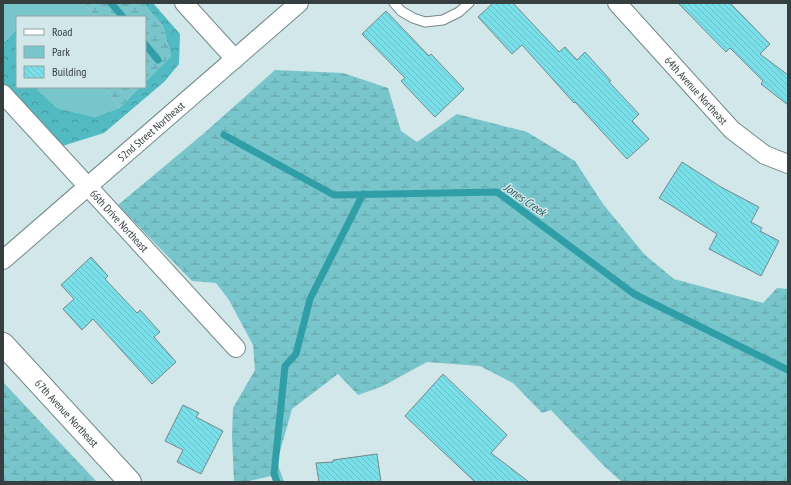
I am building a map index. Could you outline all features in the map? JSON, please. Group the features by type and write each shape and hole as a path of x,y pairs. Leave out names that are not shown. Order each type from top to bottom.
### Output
{"street":[{"path":"184,3 235,59"},
{"name":"52nd Street Northeast","path":"3,260 299,3"},
{"name":"64th Avenue Northeast","path":"617,3 732,130 765,155 788,164"},
{"name":"66th Drive Northeast","path":"3,94 236,348"},
{"name":"67th Avenue Northeast","path":"3,344 130,482"}],"lane":[{"path":"394,3 401,11 413,18 425,22 443,20 459,12 469,3"}],"green space":[{"path":"3,3 85,3 93,16 16,16 16,30 6,41 3,40"},
{"path":"85,3 143,3 163,26 171,56 146,81 146,16 93,16"},
{"path":"143,3 153,3 180,34 179,64 164,82 104,133 56,148 3,83 3,40 6,41 16,30 16,88 38,88 37,90 57,108 95,117 119,108 139,88 146,88 146,81 171,56 163,26"},
{"path":"275,70 343,73 388,88 401,131 417,142 457,114 527,132 575,161 603,204 645,255 674,279 763,303 777,288 788,289 788,482 622,482 605,467 551,410 542,413 513,383 480,366 427,362 383,386 358,395 338,374 292,409 277,462 284,482 274,482 271,476 245,482 234,482 232,436 233,408 255,370 253,345 229,300 216,283 192,281 118,205 203,134"},
{"path":"38,88 107,88 119,108 95,117 57,108 36,90"},
{"path":"107,88 139,88 119,108"},
{"path":"3,382 97,482 3,482"}],"building":[{"path":"493,3 513,3 559,52 565,47 577,60 585,52 611,81 609,82 639,114 632,121 649,139 627,159 522,45 512,54 478,17"},
{"path":"678,3 730,3 770,44 760,54 788,75 788,105 761,84 763,81 730,48 726,52"},
{"path":"386,11 429,56 431,54 464,89 435,117 401,81 405,78 362,34"},
{"path":"682,162 721,187 759,207 751,222 762,228 760,231 779,241 761,276 709,249 717,234 659,198"},
{"path":"91,257 108,276 105,279 137,313 140,310 160,332 154,337 176,362 152,384 93,319 82,330 63,309 74,299 61,285"},
{"path":"443,374 507,435 491,453 529,482 475,482 405,416"},
{"path":"183,405 199,413 196,417 223,431 201,474 177,462 183,450 165,441"},
{"path":"377,454 381,482 319,482 316,463 333,462 333,460"}],"waterway":[{"name":"Jones Creek","path":"111,3 122,16"},
{"name":"Jones Creek","path":"146,45 158,60"},
{"name":"Jones Creek","path":"224,135 334,195 497,192 634,294 788,370"},
{"path":"277,482 274,474 285,366 296,354 310,299 363,194"}]}
